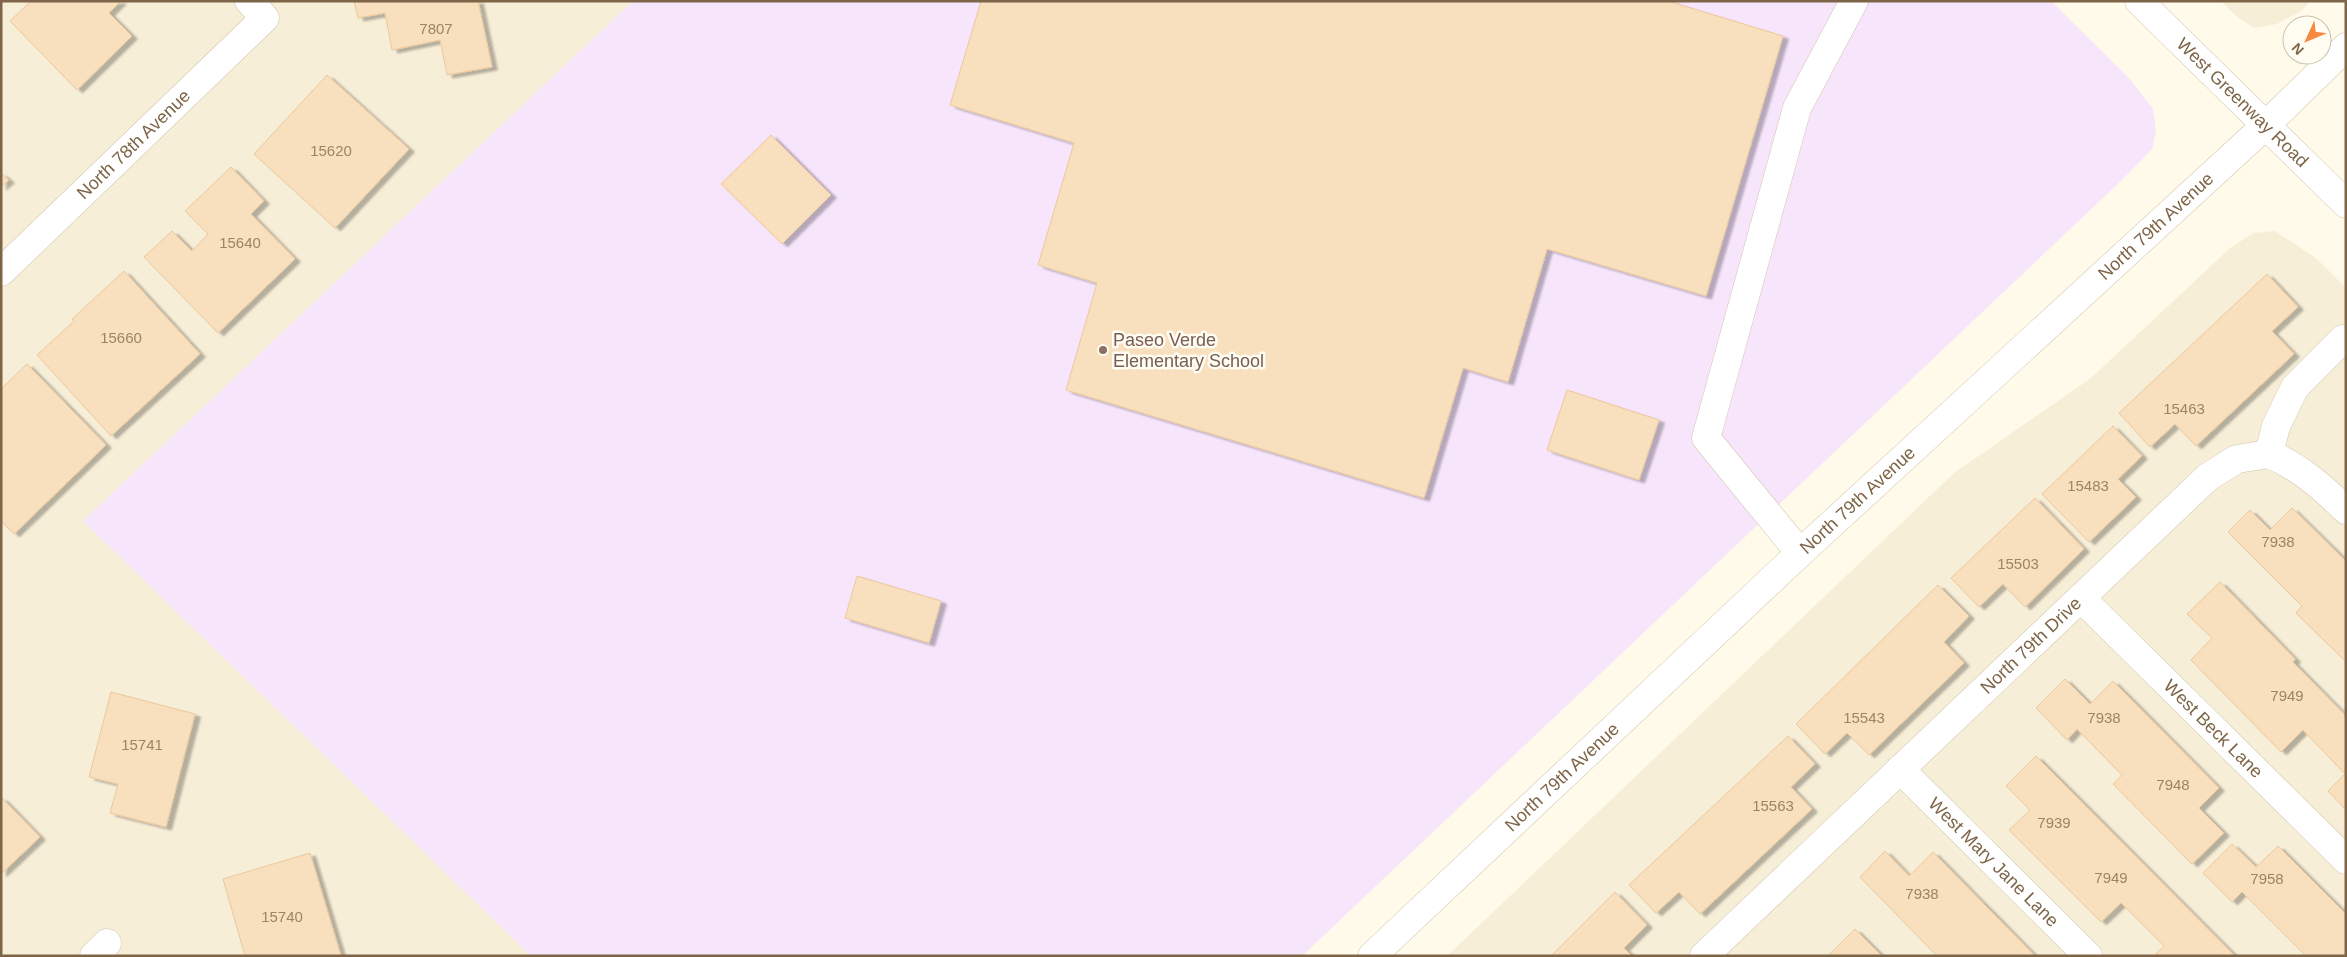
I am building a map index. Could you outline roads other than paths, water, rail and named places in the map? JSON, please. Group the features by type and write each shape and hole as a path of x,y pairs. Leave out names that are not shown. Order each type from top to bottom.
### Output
{"street":[{"path":"1800,553 1706,438 1797,108 1854,1"},
{"name":"West Greenway Road","path":"2139,1 2346,204"},
{"name":"North 78th Avenue","path":"1,272 257,10"},
{"name":"North 79th Avenue","path":"1372,956 1800,553 2265,126 2346,47"},
{"path":"2343,339 2295,386 2276,426 2269,454 2288,462 2316,481 2346,510"},
{"name":"North 79th Drive","path":"1718,951 1900,769 2208,477 2236,459 2269,454"},
{"name":"West Beck Lane","path":"2081,598 2346,860"},
{"name":"West Mary Jane Lane","path":"1900,769 2088,956"}],"place":[{"name":"Paseo Verde Elementary School","path":"1103,350"}]}
